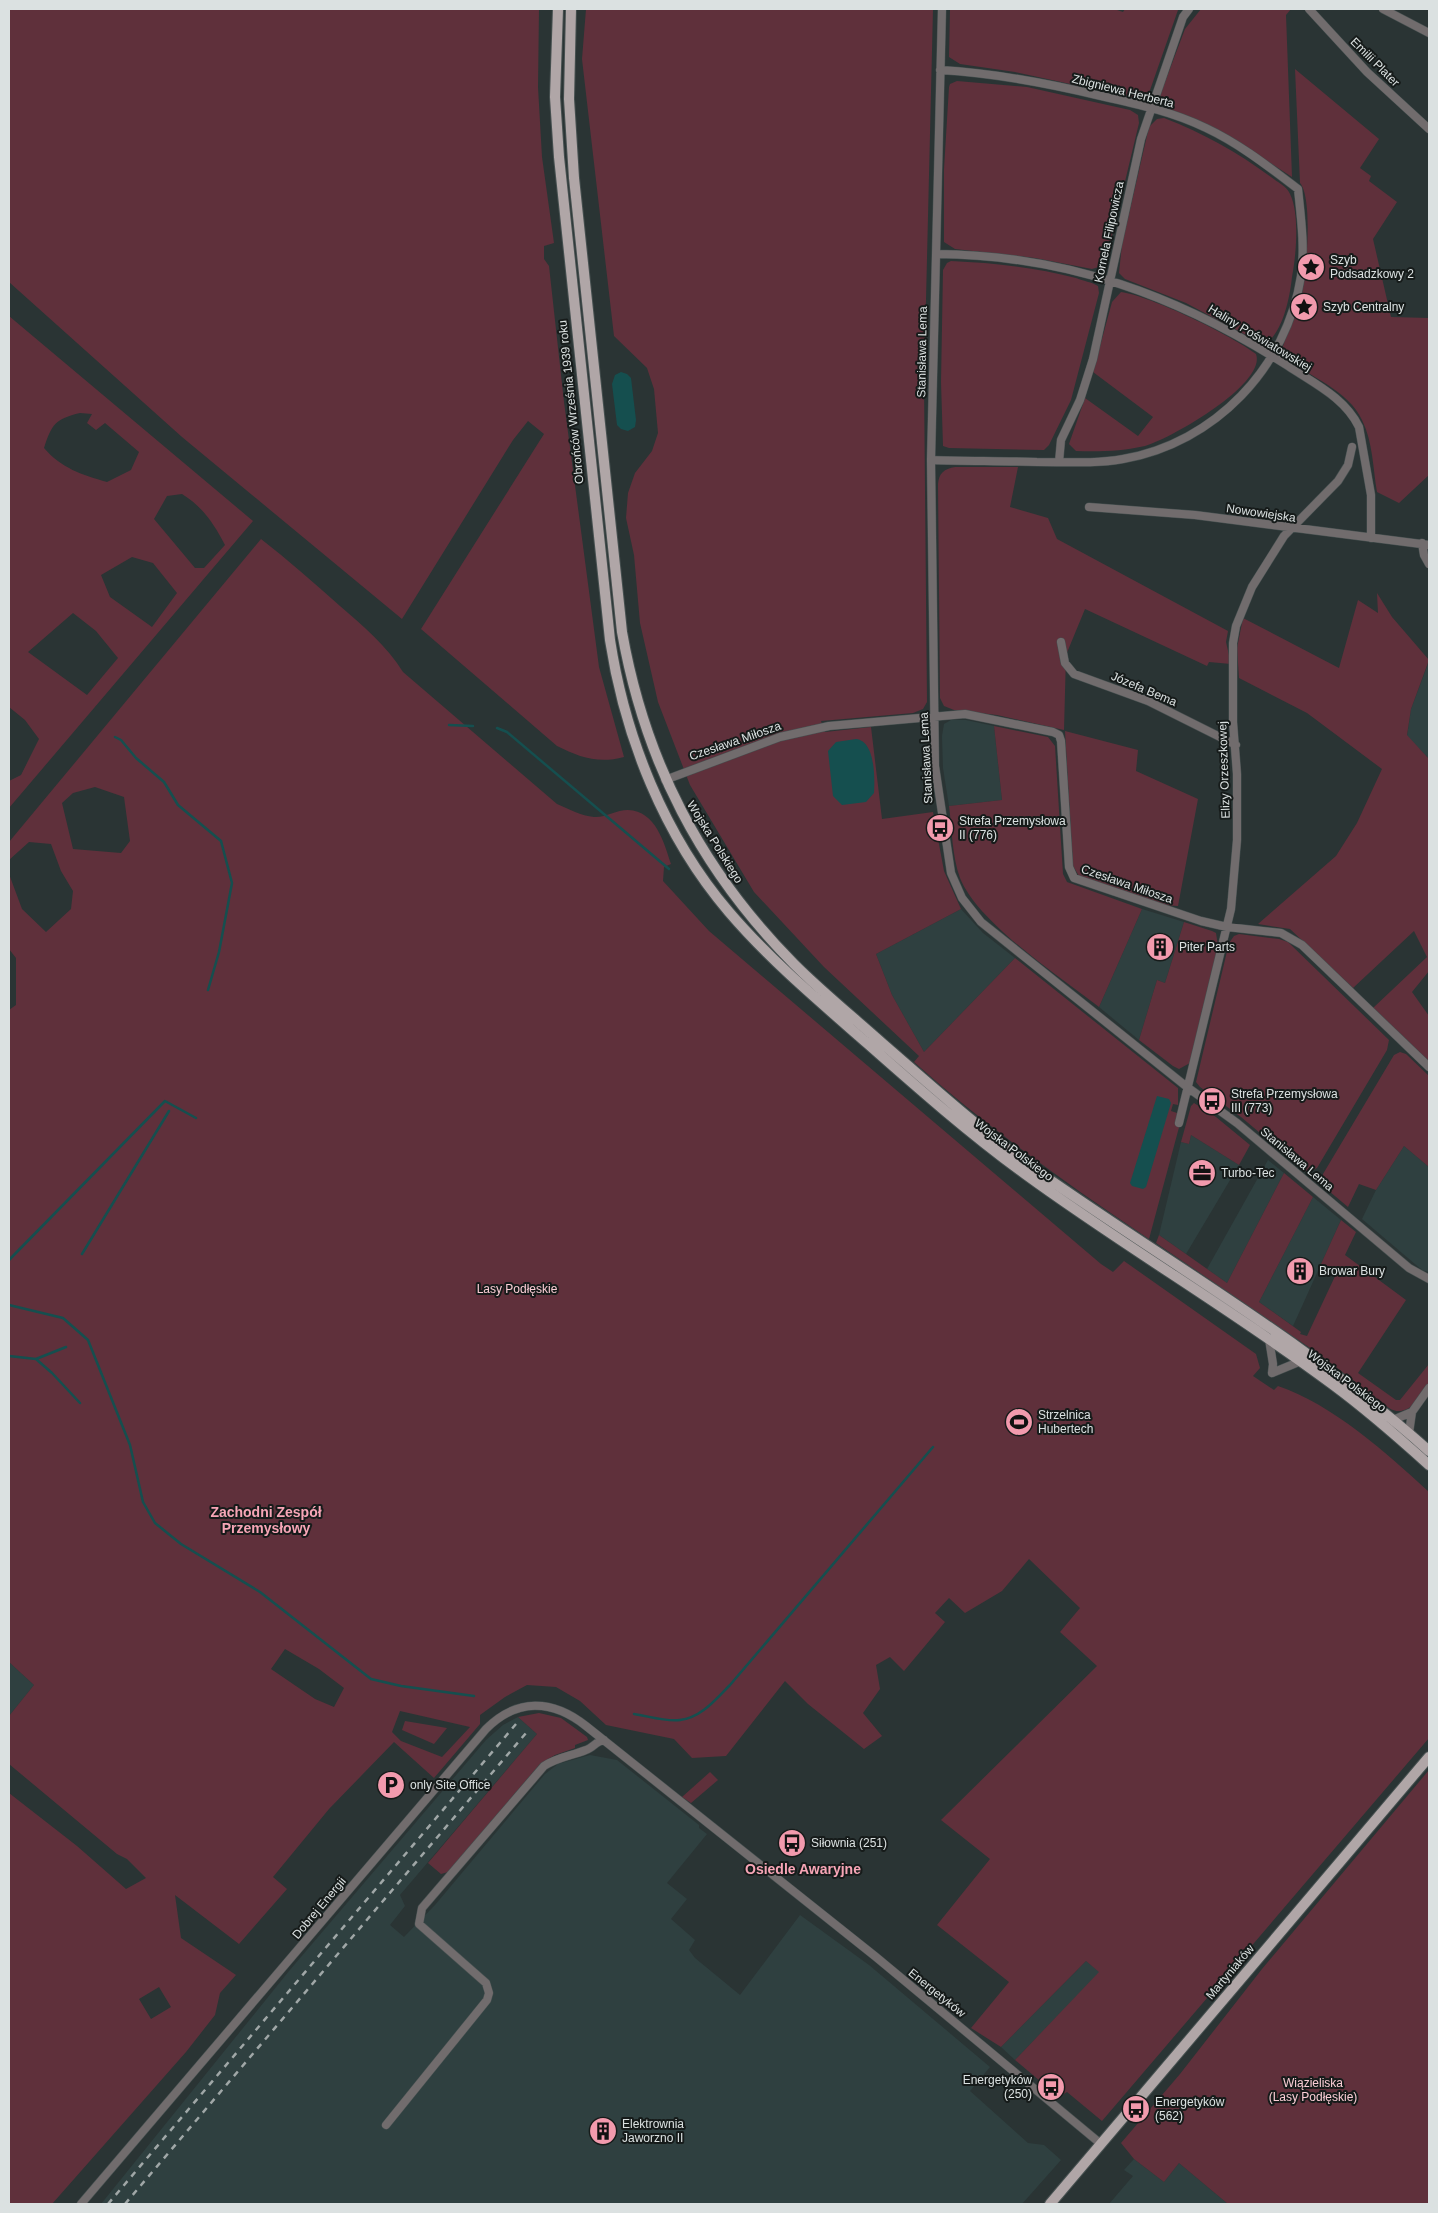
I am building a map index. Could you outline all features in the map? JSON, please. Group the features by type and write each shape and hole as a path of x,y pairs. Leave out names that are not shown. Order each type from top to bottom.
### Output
{"main road":[{"name":"Obrońców Września 1939 roku","path":"558,9 555,97 558,157 602,581 612,651 621,695 633,737 652,786"},
{"name":"Obrońców Września 1939 roku","path":"571,9 568,68 571,140 618,601 631,674 649,738 665,780"},
{"path":"652,786 665,780"},
{"name":"Wojska Polskiego","path":"665,780 686,822 710,862 746,912 801,971 882,1043 1005,1147 1313,1358 1393,1420 1429,1451"},
{"name":"Wojska Polskiego","path":"652,786 682,845 714,893 759,945 817,999 957,1122 1039,1185 1301,1361 1360,1406 1429,1465"},
{"name":"Martyniaków","path":"1050,2204 1429,1757"}],"street":[{"name":"Stanisława Lema","path":"942,9 931,460 934,716 936,777 949,866 958,890 968,906 989,928 1187,1087 1237,1123 1409,1268 1429,1279"},
{"name":"Kornela Filipowicza","path":"1059,462 1061,440 1088,379 1138,152 1151,108 1183,17 1189,9"},
{"name":"Emilii Plater","path":"1310,9 1367,72 1429,129"},
{"path":"1383,9 1429,33"},
{"name":"Zbigniewa Herberta","path":"931,460 1092,462 1124,459 1154,451 1183,439 1209,424 1233,404 1255,381 1272,356 1288,322 1301,275 1303,236 1298,189 1226,138 1193,123 1151,108 1027,79 940,70"},
{"name":"Haliny Poświatowskiej","path":"936,254 1020,260 1110,280 1155,295 1203,316 1272,356 1334,396 1355,418 1362,439 1370,486 1371,538"},
{"name":"Elizy Orzeszkowej","path":"1179,1123 1228,927 1237,840 1236,745 1233,722 1233,653 1236,626 1252,587 1291,529 1338,481 1348,464 1352,448"},
{"name":"Nowowiejska","path":"1089,507 1195,515 1291,529 1426,544"},
{"path":"1426,544 1424,555 1429,564"},
{"name":"Józefa Bema","path":"1061,642 1065,663 1074,674 1148,701 1236,745"},
{"name":"Czesława Miłosza","path":"665,780 763,743 805,730 934,716 972,714 1056,733 1061,741 1069,867 1072,876 1080,881 1210,923 1228,927 1274,931 1296,940 1429,1067"},
{"path":"1269,1339 1273,1364 1272,1373 1301,1361"},
{"path":"1409,1433 1412,1412 1429,1388"},
{"path":"1393,1420 1412,1412"},
{"name":"Dobrej Energii","path":"81,2204 495,1720 517,1709 546,1706 570,1714 757,1863"},
{"path":"386,2126 487,2000 489,1993 486,1983 419,1924 422,1908 544,1766 567,1754 589,1749 596,1742 604,1740"},
{"name":"Energetyków","path":"757,1863 891,1970 1101,2144"}],"shaded area":[{"path":"1429,661 1429,759 1407,736 1411,709"},
{"path":"951,720 966,720 994,726 1002,800 949,806 943,768 942,736 944,724"},
{"path":"961,909 983,933 1015,958 924,1052 892,995 876,954"},
{"path":"1142,909 1184,922 1165,983 1157,980 1139,1040 1099,1007"},
{"name":"Turbo-Tec","path":"1191,1135 1239,1165 1186,1254 1159,1235 1181,1142 1189,1144"},
{"path":"1404,1146 1429,1167 1429,1272 1422,1270 1362,1219 1376,1190"},
{"path":"1268,1160 1284,1173 1227,1283 1207,1269"},
{"path":"1313,1197 1341,1220 1293,1326 1259,1302"},
{"path":"9,1662 34,1685 9,1716"},
{"name":"Elektrownia Jaworzno II","path":"518,1717 537,1734 400,1895 405,1906 390,1925 404,1937 435,1905 545,1774 558,1764 590,1755 617,1760 699,1825 699,1828 707,1834 667,1883 687,1899 671,1919 695,1940 689,1950 695,1958 740,1995 800,1915 869,1965 990,2067 970,2091 1028,2143 1044,2145 1061,2160 1022,2204 101,2204 289,1971 486,1740 503,1725"},
{"path":"1086,1961 1100,1972 1015,2060 1001,2047"},
{"path":"1134,2159 1164,2182 1179,2163 1228,2204 1109,2204 1133,2176 1124,2170"}],"green space":[{"path":"9,9 539,9 538,87 542,157 554,243 544,246 544,259 549,266 564,402 599,667 624,757 606,760 589,758 557,746 421,629 544,434 528,421 513,440 402,619 182,437 9,282"},
{"path":"586,9 933,9 924,383 927,702 923,709 913,713 821,721 825,732 871,727 882,819 933,812 944,871 961,909 876,954 892,995 924,1052 1015,958 1178,1088 1178,1105 1173,1104 1171,1111 1180,1114 1181,1120 1149,1239 1028,1155 970,1110 914,1062 919,1056 824,967 754,892 690,785 658,702 640,623 634,555 626,518 628,493 635,473 652,451 658,433 654,389 647,368 614,336 582,59"},
{"path":"950,9 1114,9 1123,12 1125,9 1178,10 1149,93 1142,98 1135,98 1015,72 960,64 949,57"},
{"path":"1201,9 1291,9 1286,15 1292,177 1227,135 1162,104 1160,95 1185,29"},
{"path":"1295,69 1379,139 1360,168 1371,176 1369,181 1397,202 1373,239 1391,317 1429,318 1429,475 1399,503 1377,492 1366,428 1356,410 1339,392 1285,359 1282,353 1302,295 1308,223 1307,206 1300,183"},
{"path":"957,81 1027,87 1130,110 1138,115 1139,123 1105,265 1092,269 1035,258 955,249 944,242 944,169 949,87 950,84"},
{"path":"1164,118 1232,151 1282,184 1290,194 1295,212 1296,247 1290,293 1279,328 1269,341 1257,341 1186,303 1125,279 1119,273 1122,244 1149,127 1157,119"},
{"path":"951,261 1030,268 1061,274 1098,286 1099,293 1071,400 1049,445 1044,450 949,448 943,446 941,382 943,270 947,263"},
{"path":"1121,292 1152,301 1229,337 1256,354 1255,366 1247,380 1214,409 1174,433 1145,446 1102,451 1076,451 1069,444 1085,398 1138,436 1153,417 1093,372 1112,302"},
{"path":"9,316 253,521 9,808 9,781 21,775 39,739 25,720 9,707","holes":["80,413 92,414 87,423 96,430 105,423 139,452 131,470 107,482 72,470 58,461 44,448 52,428 65,418","182,494 196,504 212,523 225,545 204,568 195,568 154,519 167,496","132,557 153,563 177,593 152,627 110,597 101,575","73,613 96,631 118,658 87,695 28,652"]},
{"path":"955,467 1018,467 1010,507 1048,518 1057,539 1228,631 1226,642 1231,664 1209,662 1207,666 1085,609 1066,655 1064,730 997,715 954,710 944,706 940,698 938,484 943,472"},
{"name":"Lasy Podłęskie","path":"261,539 366,629 390,654 403,672 557,804 575,812 594,817 628,810 646,816 662,838 671,864 664,867 663,881 709,931 1101,1264 1113,1272 1124,1261 1256,1354 1260,1368 1253,1376 1274,1390 1278,1386 1298,1394 1339,1417 1396,1462 1429,1492 1429,1738 1102,2121 1067,2092 1059,2097 1015,2060 1099,1972 1086,1961 1001,2047 971,2028 1009,1982 937,1925 990,1859 941,1820 1097,1666 1060,1632 1080,1608 1029,1559 1002,1591 965,1613 949,1598 935,1613 945,1622 904,1671 890,1657 876,1665 880,1689 863,1713 882,1736 864,1749 808,1704 785,1681 726,1756 692,1758 674,1739 606,1725 580,1701 556,1687 527,1685 505,1697 480,1715 480,1724 434,1778 394,1742 329,1809 273,1877 287,1889 239,1944 175,1895 181,1938 236,1975 220,1993 215,2015 186,2052 52,2204 9,2204 9,1793 77,1846 126,1889 146,1878 127,1859 117,1854 9,1764 9,1716 34,1685 9,1662 9,1010 16,1005 16,958 9,949 9,874 22,909 46,932 71,909 73,891 61,871 51,844 29,842 9,860 9,842","holes":["95,787 124,797 130,841 121,853 73,849 62,803 73,793","285,1649 319,1669 344,1688 334,1707 315,1699 271,1669","400,1711 470,1727 442,1757 401,1741 392,1732","159,1987 171,2007 151,2019 139,1999"]},
{"path":"1377,593 1392,617 1429,660 1411,709 1407,735 1429,759 1429,971 1412,992 1429,1016 1429,1062 1373,1008 1427,957 1414,931 1353,988 1290,929 1258,924 1336,856 1357,823 1382,769 1307,713 1239,678 1237,648 1243,618 1339,668 1358,600 1378,613"},
{"path":"994,726 1048,737 1055,746 1063,874 1067,882 1142,909 1099,1007 1021,948 1001,930 970,895 957,870 949,806 1002,800"},
{"path":"1065,731 1138,750 1136,771 1198,799 1178,906 1163,905 1079,876 1073,866"},
{"path":"1184,922 1216,933 1218,946 1190,1063 1179,1069 1139,1040 1157,980 1165,983"},
{"path":"1239,934 1279,939 1288,942 1389,1040 1387,1050 1317,1168 1308,1172 1196,1082 1229,943 1234,936"},
{"path":"1400,1052 1406,1054 1429,1076 1429,1167 1404,1146 1376,1190 1359,1184 1348,1207 1323,1186 1323,1174 1394,1055"},
{"path":"1194,1103 1216,1117 1250,1145 1239,1165 1191,1135 1189,1144 1181,1142 1191,1106"},
{"path":"1284,1173 1313,1197 1259,1302 1301,1332 1300,1334 1307,1336 1337,1272 1321,1264 1341,1220 1356,1232 1345,1255 1406,1300 1358,1373 1396,1400 1400,1400 1429,1364 1429,1382 1418,1401 1407,1409 1395,1411 1389,1408 1319,1354 1156,1243 1159,1235 1227,1283"},
{"path":"539,1713 561,1718 587,1737 588,1740 540,1764 448,1872 441,1874 428,1863 537,1734 518,1717"},
{"path":"405,1721 447,1728 434,1744 402,1730"},
{"name":"Wiązieliska (Lasy Podłęskie)","path":"1429,1770 1429,2204 1228,2204 1179,2163 1164,2182 1134,2159 1121,2143 1180,2074 1262,1969"},
{"path":"710,1772 718,1780 691,1803 682,1797"}],"water":[{"path":"621,372 631,378 636,420 635,427 628,431 621,429 617,425 612,384 615,375"},
{"path":"856,739 862,741 867,746 870,753 874,769 874,793 866,802 842,805 833,796 828,751 836,742"},
{"path":"1157,1096 1169,1099 1171,1103 1146,1187 1143,1189 1132,1186 1130,1183"}],"waterway":[{"path":"449,725 473,726"},
{"path":"497,728 507,732 669,869"},
{"path":"115,737 121,740 136,758 164,782 178,805 221,841 232,883 219,952 208,990"},
{"path":"9,1260 165,1101 196,1118"},
{"path":"82,1254 169,1111"},
{"path":"9,1305 63,1318 88,1340 130,1445 143,1502 155,1523 181,1544 260,1592 371,1679 401,1686 474,1696"},
{"path":"9,1356 36,1359 66,1347"},
{"path":"36,1359 80,1403"},
{"path":"634,1714 663,1720 680,1720 695,1716 714,1702 933,1447"}],"railway":[{"path":"108,2204 516,1724"},
{"path":"125,2204 526,1733"}],"place":[{"name":"Szyb Podsadzkowy 2","path":"1311,267"},
{"name":"Szyb Centralny","path":"1304,307"},
{"name":"Strefa Przemysłowa II (776)","path":"940,828"},
{"name":"Piter Parts","path":"1160,947"},
{"name":"Strefa Przemysłowa III (773)","path":"1212,1101"},
{"name":"Turbo-Tec","path":"1202,1173"},
{"name":"Browar Bury","path":"1300,1271"},
{"name":"Strzelnica Hubertech","path":"1019,1422"},
{"name":"only Site Office","path":"391,1785"},
{"name":"Siłownia (251)","path":"792,1843"},
{"name":"Energetyków (250)","path":"1051,2087"},
{"name":"Energetyków (562)","path":"1136,2109"},
{"name":"Elektrownia Jaworzno II","path":"603,2131"}],"district":[{"name":"Zachodni Zespół Przemysłowy","path":"266,1520"},
{"name":"Osiedle Awaryjne","path":"803,1869"}]}
